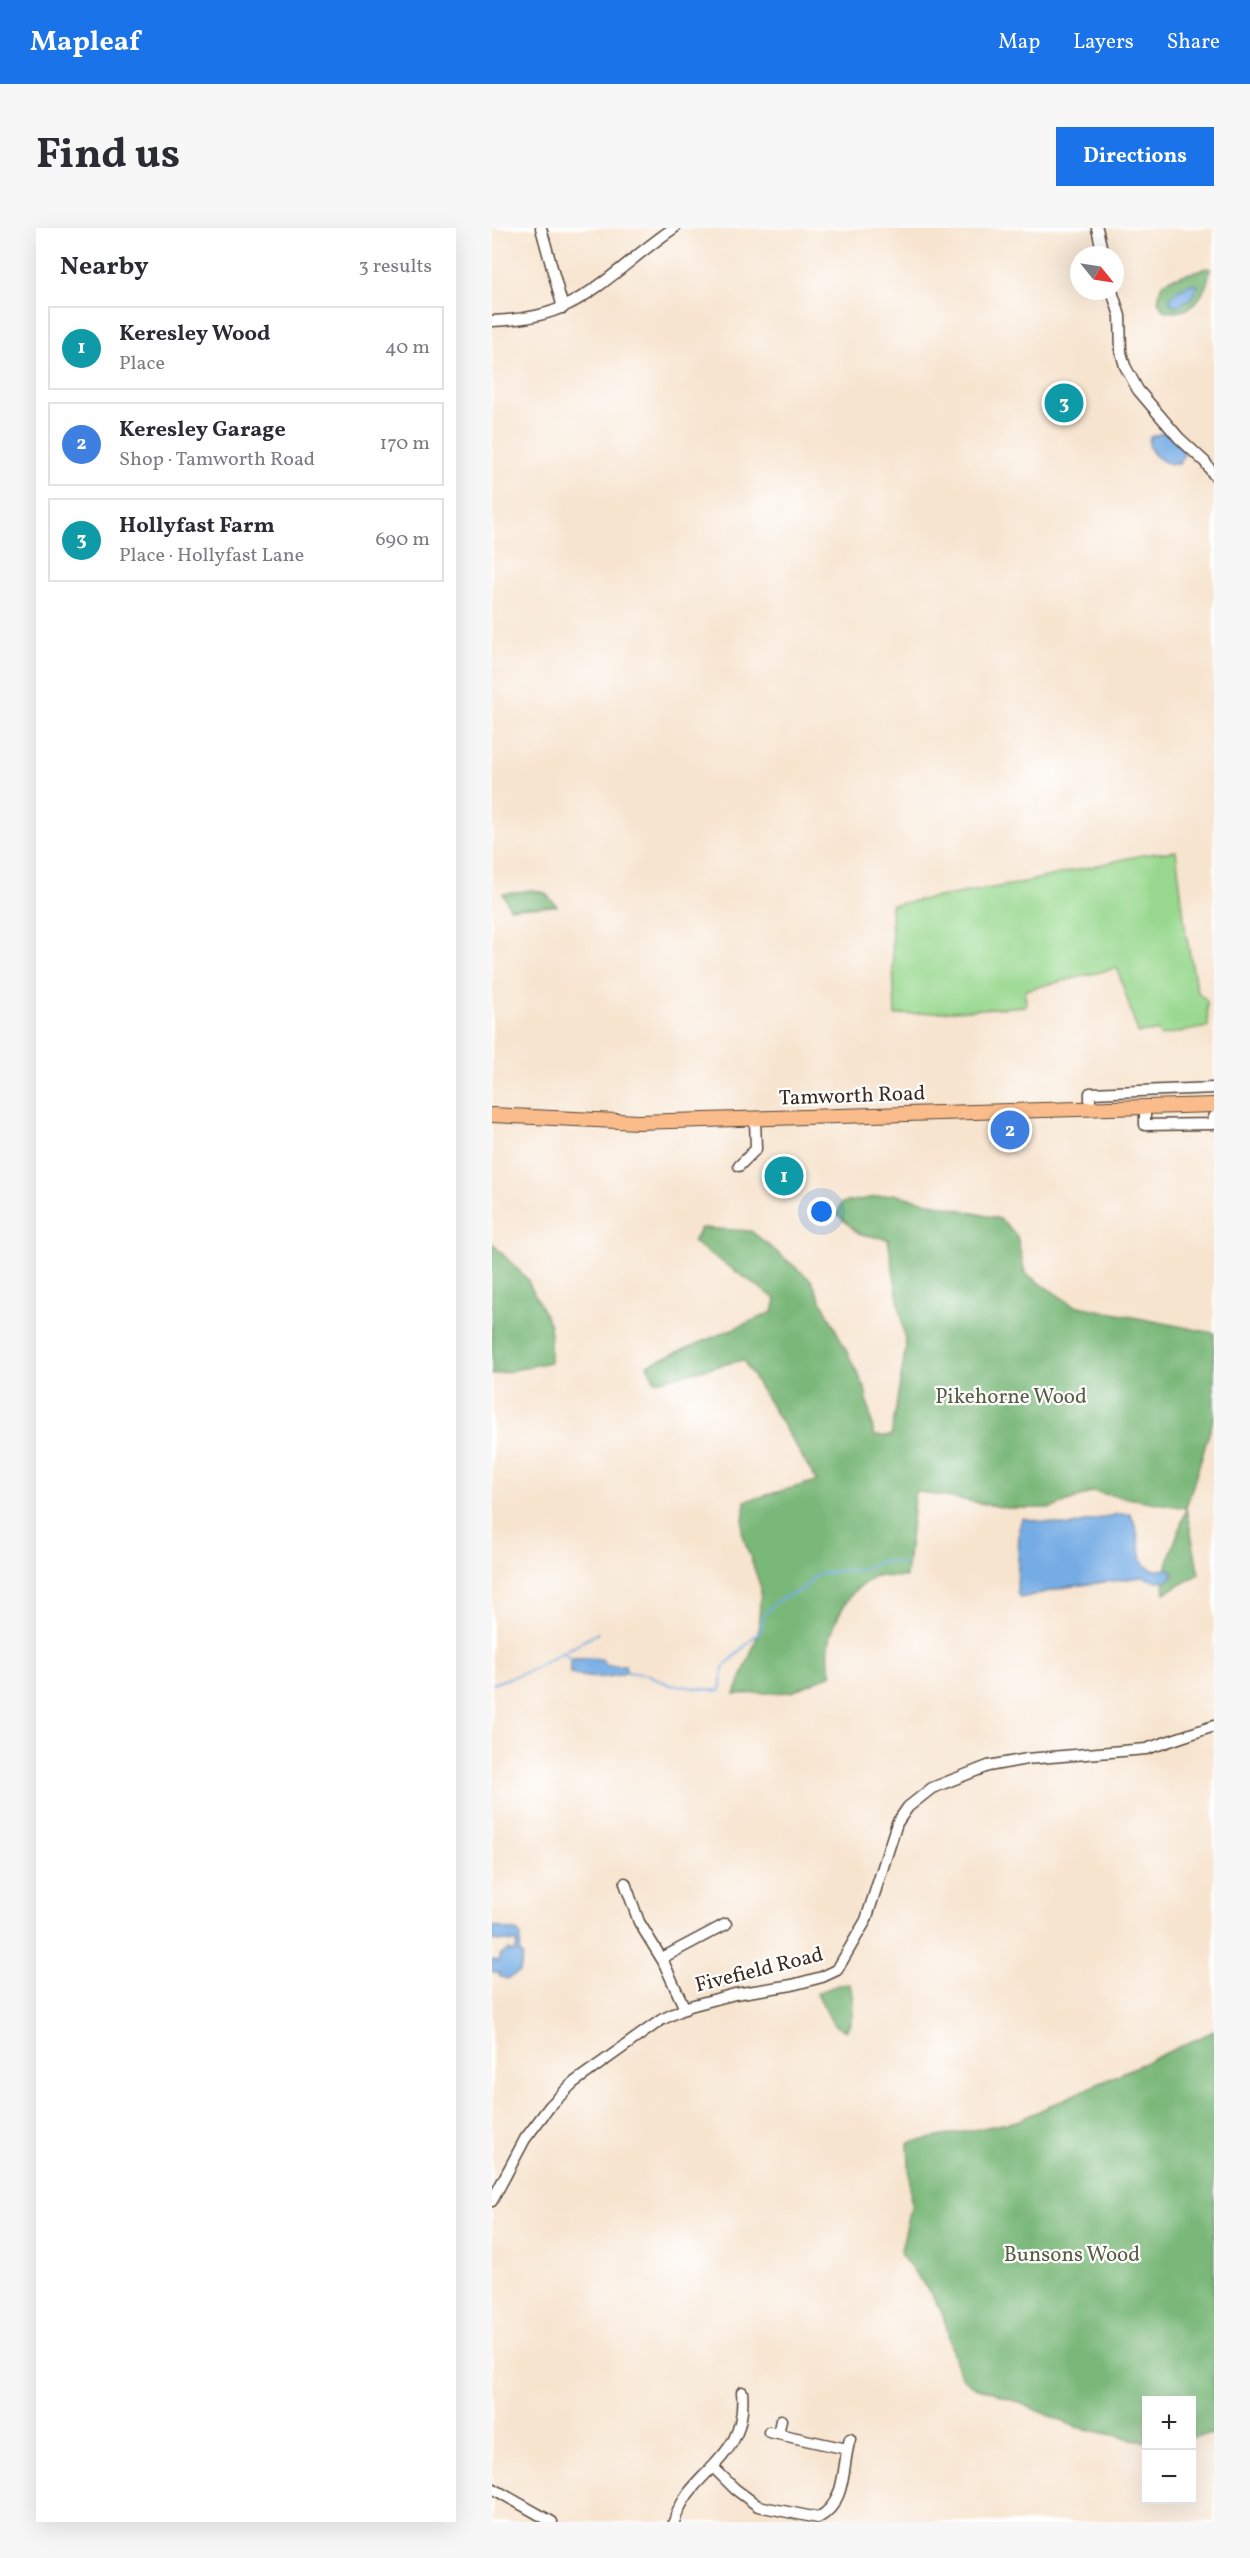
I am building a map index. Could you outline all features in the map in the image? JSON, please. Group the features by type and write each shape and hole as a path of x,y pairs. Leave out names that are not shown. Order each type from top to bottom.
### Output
{"main road":[{"name":"Tamworth Road","path":"492,1115 638,1122 1214,1105"}],"street":[{"path":"541,228 562,308"},
{"path":"492,321 536,316 562,308 614,275 637,254 674,228"},
{"path":"1097,228 1101,246"},
{"path":"1115,300 1119,316 1121,352 1125,366 1138,390 1179,438 1205,462 1214,475"},
{"path":"1090,1108 1090,1093 1214,1088"},
{"path":"1145,1107 1144,1125 1213,1124 1214,1117"},
{"path":"739,1166 756,1149 755,1119"},
{"name":"Fivefield Road","path":"492,2201 525,2139 550,2106 573,2083 661,2020 685,2009 735,1994 792,1985 822,1977 837,1970 866,1920 897,1823 908,1807 932,1788 988,1766 1027,1759 1146,1749 1214,1726"},
{"path":"625,1883 639,1922 662,1958 685,2009"},
{"path":"662,1958 726,1924"},
{"path":"674,2522 687,2495 726,2454 741,2424 742,2392"},
{"path":"714,2468 735,2489 758,2506 818,2518 839,2498 848,2444 773,2433 781,2420"},
{"path":"492,2488 552,2522"}],"green space":[{"path":"1210,269 1208,278 1196,302 1182,311 1163,310 1158,301 1161,286 1170,279"},
{"path":"1176,851 1186,934 1197,991 1207,1001 1208,1027 1160,1036 1158,1031 1138,1033 1117,968 1025,990 1026,1006 895,1015 891,905 1016,884 1142,855"},
{"path":"531,890 545,893 557,906 510,908 503,894"},
{"name":"Pikehorne Wood","path":"893,1194 1000,1219 1017,1236 1025,1273 1073,1305 1214,1333 1214,1417 1186,1508 1093,1492 1052,1508 1007,1508 915,1491 906,1577 874,1576 852,1594 840,1612 829,1643 829,1664 832,1674 792,1692 735,1694 758,1635 761,1588 742,1533 745,1501 817,1481 743,1360 655,1381 647,1365 773,1312 776,1299 693,1242 701,1228 751,1231 811,1280 865,1388 874,1436 891,1436 906,1347 888,1239 859,1234 837,1214 842,1203"},
{"path":"492,1243 527,1279 550,1325 550,1362 492,1375"},
{"path":"1186,1508 1199,1574 1165,1593 1165,1573"},
{"path":"850,1984 853,2008 846,2031 833,2024 817,1993 838,1985"},
{"name":"Bunsons Wood","path":"1214,2031 1214,2434 1196,2436 1196,2396 1142,2396 1142,2441 1076,2427 977,2387 966,2381 959,2372 941,2311 900,2254 911,2208 908,2143 1017,2121"}],"water":[{"path":"1193,283 1198,286 1191,298 1178,306 1171,304 1170,298 1177,290"},
{"path":"1165,432 1175,439 1183,450 1184,454 1179,464 1162,461 1150,448 1150,437"},
{"path":"1118,1514 1130,1514 1136,1527 1140,1553 1145,1566 1154,1570 1171,1569 1174,1574 1168,1581 1156,1581 1142,1577 1067,1587 1021,1598 1017,1593 1019,1529 1022,1518 1069,1526"},
{"path":"570,1659 601,1659 607,1665 625,1665 627,1672 598,1677 570,1673"},
{"path":"492,1926 518,1932 521,1936 520,1953 523,1956 520,1972 507,1979 499,1976 500,1972 492,1972 492,1960 499,1961 500,1956 508,1950 515,1952 517,1945 515,1942 492,1940"}],"waterway":[{"path":"626,1672 649,1675 670,1685 720,1691 723,1668 761,1630 763,1617 775,1602 803,1589 816,1575 861,1570 882,1561 904,1563"},
{"path":"492,1684 529,1671 598,1633"},
{"path":"564,1653 570,1659"}],"place":[{"name":"Hollyfast Farm","path":"1064,403"},
{"name":"Keresley Garage","path":"1010,1130"},
{"name":"Keresley Wood","path":"784,1176"}]}
